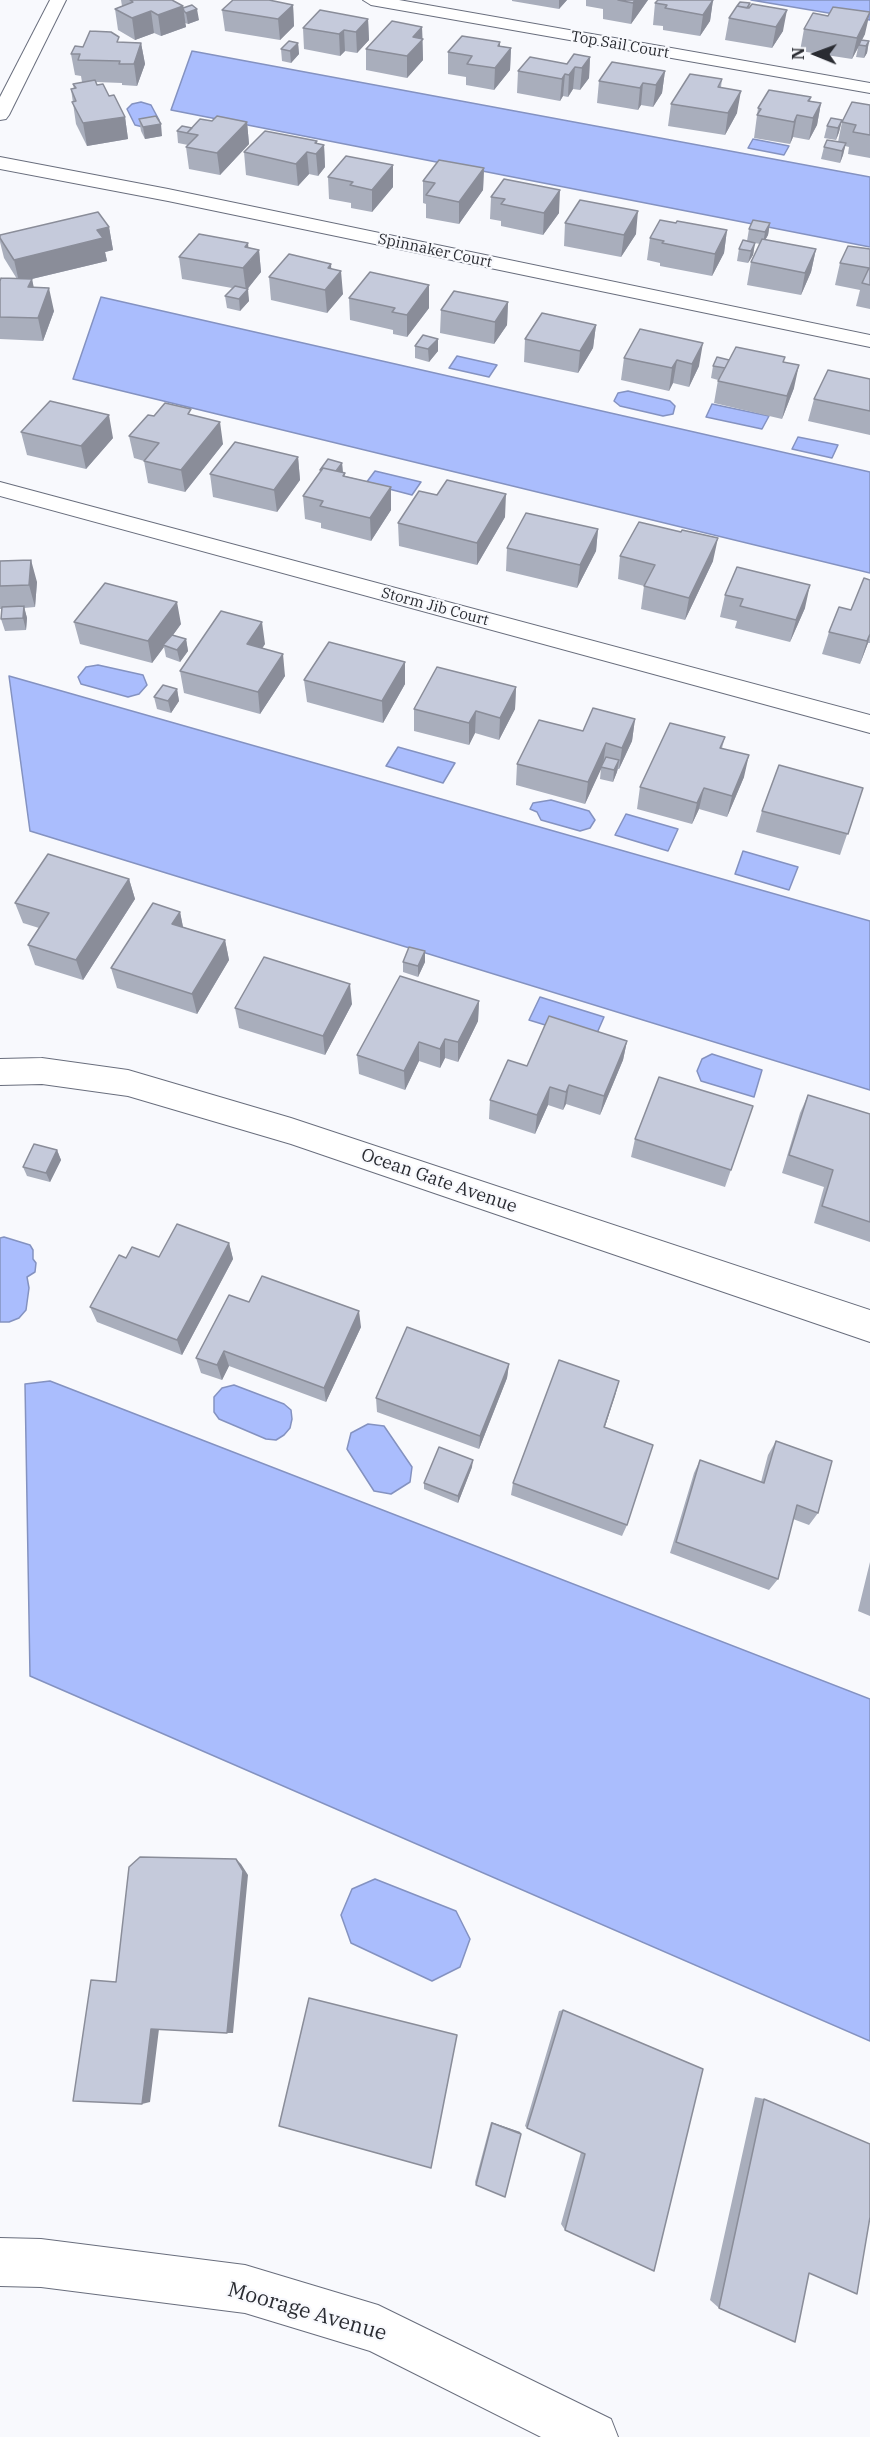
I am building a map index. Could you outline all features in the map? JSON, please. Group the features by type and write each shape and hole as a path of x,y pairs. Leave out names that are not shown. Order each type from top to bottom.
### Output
{"street":[{"path":"0,115 58,0"},
{"name":"Top Sail Court","path":"371,0 870,88"},
{"name":"Spinnaker Court","path":"0,163 168,195 870,341"},
{"name":"Storm Jib Court","path":"0,489 870,724"},
{"name":"Ocean Gate Avenue","path":"0,1072 42,1071 128,1083 291,1131 870,1326"},
{"name":"Moorage Avenue","path":"0,2262 41,2263 245,2289 378,2329 593,2437"}],"water":[{"path":"751,0 870,0 870,20"},
{"path":"192,51 870,177 870,247 171,110"},
{"path":"141,102 151,105 159,120 153,126 135,125 127,109 132,104"},
{"path":"753,139 789,146 784,155 748,148"},
{"path":"101,297 870,472 870,573 73,379"},
{"path":"457,356 497,365 489,377 449,368"},
{"path":"628,391 670,401 675,406 673,414 663,416 620,406 614,401 618,393"},
{"path":"712,404 769,416 762,429 706,417"},
{"path":"798,437 838,445 832,458 792,449"},
{"path":"375,471 421,482 412,495 366,483"},
{"path":"98,665 143,675 147,685 139,694 128,697 81,684 78,677 86,667"},
{"path":"9,676 870,921 870,1090 30,831"},
{"path":"398,747 455,763 443,783 386,766"},
{"path":"551,800 589,811 595,820 590,828 580,831 541,820 537,812 530,809 533,803"},
{"path":"626,814 678,829 668,851 615,835"},
{"path":"743,851 798,867 789,890 735,874"},
{"path":"540,997 604,1017 594,1040 529,1020"},
{"path":"712,1054 762,1070 754,1097 701,1081 697,1071 702,1059"},
{"path":"4,1237 30,1245 36,1263 35,1272 27,1277 29,1288 26,1310 19,1318 9,1322 0,1322 0,1238"},
{"path":"50,1381 870,1699 870,2041 30,1676 25,1384"},
{"path":"234,1385 284,1404 291,1410 290,1428 284,1435 276,1440 266,1439 219,1419 214,1412 214,1397 222,1388"},
{"path":"368,1424 384,1426 412,1467 410,1482 391,1494 374,1491 347,1449 351,1433"},
{"path":"375,1879 456,1911 470,1939 460,1967 432,1981 351,1943 341,1915 352,1889"}],"building":[{"path":"130,0 172,0 183,6 158,15 151,11 132,18 115,9 133,2"},
{"path":"233,0 269,0 293,5 278,19 222,10"},
{"path":"618,0 635,0 633,3"},
{"path":"658,0 713,0 703,15 665,8 667,5 655,3"},
{"path":"740,2 750,3 747,8 737,6"},
{"path":"752,4 787,10 776,27 729,18 737,6 749,8"},
{"path":"192,5 197,9 186,13 184,11 183,8"},
{"path":"833,7 870,12 857,38 804,29 813,13 828,16"},
{"path":"320,10 368,19 356,32 344,30 339,34 303,28"},
{"path":"392,21 422,27 413,37 423,39 407,56 366,49"},
{"path":"90,31 111,32 119,37 117,42 141,43 134,64 119,64 120,61 78,60 80,54 71,54 75,46 83,47"},
{"path":"462,36 500,42 498,46 511,48 495,68 467,64 472,56 448,52"},
{"path":"861,40 869,41 866,46 859,45"},
{"path":"289,41 298,43 290,51 281,49"},
{"path":"574,54 590,57 582,68 575,67 569,75 565,74 562,79 518,71 530,57 567,64"},
{"path":"612,62 665,71 656,85 643,83 640,88 599,81"},
{"path":"690,74 722,79 718,87 741,91 728,113 671,104"},
{"path":"95,80 97,85 103,84 109,96 114,95 125,117 83,123 72,102 76,101 71,89 76,88 73,84"},
{"path":"769,90 811,97 808,101 821,103 813,118 797,115 794,122 757,115 761,109 758,108"},
{"path":"852,102 870,105 870,135 853,132 856,125 842,122"},
{"path":"156,116 161,124 143,127 139,119"},
{"path":"217,116 247,122 217,153 186,147 198,135 187,133 200,119 212,121"},
{"path":"831,118 842,120 838,128 827,126"},
{"path":"182,126 192,128 187,133 177,131"},
{"path":"265,131 317,141 315,143 324,145 316,154 307,152 296,164 244,152"},
{"path":"827,140 846,143 842,151 824,147"},
{"path":"346,156 393,165 372,190 350,185 353,182 328,177"},
{"path":"439,160 484,168 459,202 426,195 435,183 423,181"},
{"path":"504,179 560,190 544,213 501,204 505,199 491,197"},
{"path":"580,200 638,211 624,235 565,223"},
{"path":"98,212 109,227 97,230 103,238 14,260 0,238 0,235"},
{"path":"660,220 727,230 715,254 662,243 664,241 650,238"},
{"path":"753,220 770,223 765,232 749,229"},
{"path":"199,234 248,243 245,247 259,250 243,268 179,257"},
{"path":"762,239 816,249 805,273 751,262"},
{"path":"743,240 755,243 751,251 739,249"},
{"path":"848,246 870,249 870,285 862,283 869,268 840,263"},
{"path":"289,254 331,264 328,268 341,271 325,290 269,277"},
{"path":"370,272 429,285 407,315 392,312 395,308 349,298"},
{"path":"1,278 32,279 28,287 49,288 38,318 0,317"},
{"path":"235,286 248,289 239,299 225,296"},
{"path":"454,291 508,302 495,322 441,310"},
{"path":"542,313 596,325 580,351 525,339"},
{"path":"640,329 703,343 692,364 677,360 672,368 624,358"},
{"path":"423,335 438,339 428,349 415,346"},
{"path":"736,347 785,357 783,362 799,365 787,396 718,381"},
{"path":"717,357 729,360 725,368 713,366"},
{"path":"828,370 870,379 870,411 814,399"},
{"path":"50,401 109,415 81,446 21,432"},
{"path":"165,403 191,409 188,414 220,422 181,470 144,461 159,443 129,436 148,415 154,416"},
{"path":"235,442 298,457 274,490 210,474"},
{"path":"328,459 342,463 336,471 323,468 321,471"},
{"path":"323,468 345,473 343,476 391,487 370,518 320,506 323,501 303,496"},
{"path":"447,480 506,494 477,543 398,523 419,491 437,495"},
{"path":"526,513 598,529 580,565 507,548"},
{"path":"639,522 718,538 689,598 644,586 655,565 620,556"},
{"path":"31,560 29,585 0,586 0,561"},
{"path":"737,567 810,585 796,620 740,606 743,599 725,595"},
{"path":"864,578 870,580 870,634 867,641 829,632 839,607 851,610"},
{"path":"105,583 177,602 148,641 74,622"},
{"path":"24,606 23,618 1,619 2,607"},
{"path":"221,611 262,622 247,644 283,654 258,692 180,671"},
{"path":"172,635 186,639 177,650 163,645"},
{"path":"329,642 405,662 382,701 304,680"},
{"path":"437,667 516,687 500,718 476,711 469,723 414,709"},
{"path":"163,685 177,689 168,701 154,697"},
{"path":"593,708 635,719 622,748 606,743 588,782 517,764 539,720 583,731"},
{"path":"670,723 725,737 720,748 749,755 732,796 704,788 697,803 640,787"},
{"path":"606,757 619,760 614,770 601,767"},
{"path":"779,765 863,788 848,834 762,811"},
{"path":"48,854 129,879 76,960 28,945 49,913 15,903"},
{"path":"153,903 180,912 172,924 225,940 192,994 111,968"},
{"path":"409,947 425,951 418,966 403,962"},
{"path":"264,957 350,984 323,1036 235,1008"},
{"path":"400,976 479,1001 458,1042 445,1039 440,1049 419,1042 404,1071 357,1055"},
{"path":"549,1016 627,1041 604,1096 569,1085 566,1092 550,1087 537,1115 490,1100 508,1060 527,1066"},
{"path":"659,1077 753,1106 731,1170 635,1139"},
{"path":"808,1095 870,1114 870,1222 822,1206 833,1170 789,1155"},
{"path":"34,1144 57,1150 46,1173 23,1167"},
{"path":"177,1224 229,1243 177,1340 90,1307 119,1255 126,1258 132,1247 159,1257"},
{"path":"262,1276 359,1311 324,1388 224,1351 217,1365 196,1358 229,1295 249,1302"},
{"path":"407,1327 509,1364 480,1436 376,1398"},
{"path":"559,1360 619,1381 604,1427 653,1445 627,1525 513,1483"},
{"path":"776,1441 832,1461 818,1513 797,1505 778,1579 676,1542 700,1460 764,1483"},
{"path":"439,1447 473,1460 458,1496 424,1483"},
{"path":"140,1857 236,1859 243,1871 227,2033 151,2029 142,2104 73,2101 91,1980 116,1982 129,1867"},
{"path":"309,1998 457,2035 431,2168 279,2126"},
{"path":"563,2010 703,2069 654,2271 565,2230 585,2154 527,2128"},
{"path":"764,2099 870,2144 870,2217 857,2294 809,2273 795,2342 719,2308"},
{"path":"492,2123 521,2134 505,2197 476,2185"}]}
